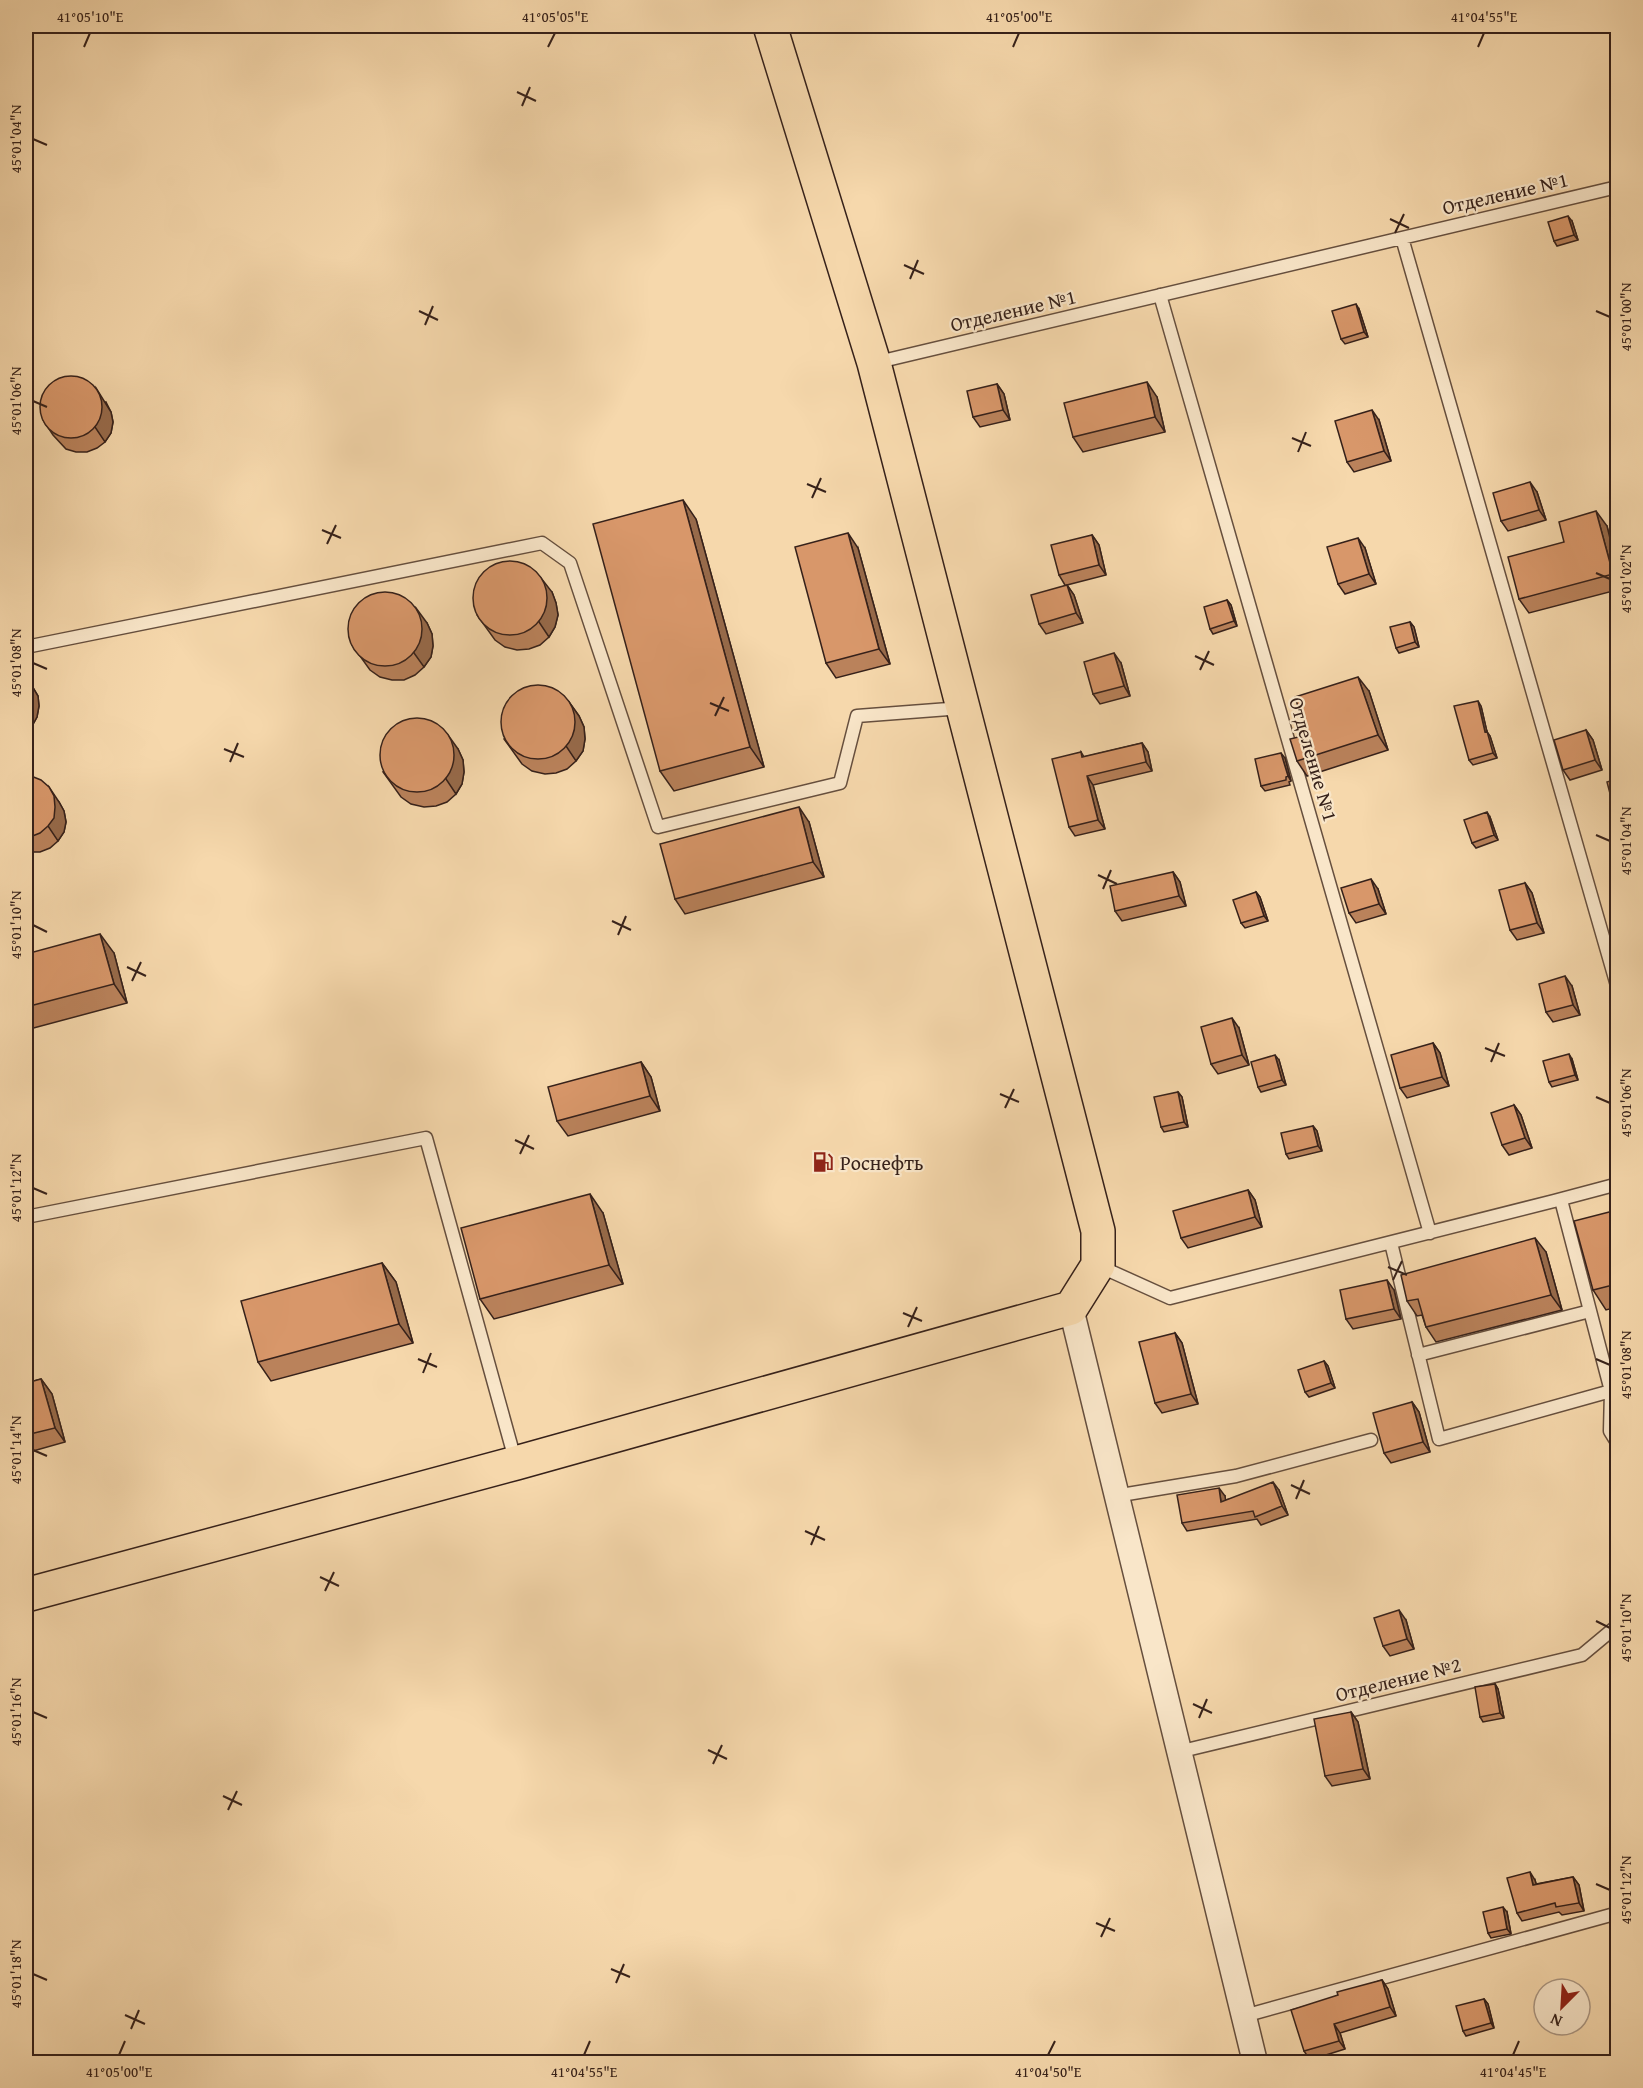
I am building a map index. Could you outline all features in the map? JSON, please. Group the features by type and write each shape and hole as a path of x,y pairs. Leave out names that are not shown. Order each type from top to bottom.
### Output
{"main road":[{"path":"26,1595 516,1463 1071,1308 1098,1265 1098,1231 874,363 770,26"}],"street":[{"path":"1071,1308 1115,1496 1255,2062"}],"lane":[{"name":"Отделение №1","path":"874,363 1613,188 1617,189"},
{"path":"1402,238 1617,988"},
{"name":"Отделение №1","path":"1160,295 1430,1233"},
{"path":"26,647 542,543 570,563 658,827 840,783 857,716 963,708"},
{"path":"26,1217 426,1138 516,1463"},
{"path":"1098,1265 1170,1298 1617,1184"},
{"path":"1561,1200 1590,1311 1614,1390 1610,1431 1617,1444"},
{"path":"1391,1243 1439,1439 1614,1390"},
{"path":"1418,1355 1590,1311"},
{"path":"1115,1496 1236,1476 1371,1440"},
{"name":"Отделение №2","path":"1178,1752 1582,1654 1617,1625"},
{"path":"1244,2016 1617,1913"}],"building":[{"path":"1568,216 1574,235 1554,241 1548,222"},
{"path":"1356,304 1364,332 1341,339 1332,311"},
{"path":"71,376 88,381 93,385 97,390 102,407 97,424 93,429 88,433 71,438 54,433 49,429 45,424 40,407 45,390 49,385 54,381"},
{"path":"1147,382 1155,417 1073,437 1064,403"},
{"path":"997,384 1003,410 973,417 967,391"},
{"path":"1372,410 1384,451 1347,462 1335,421"},
{"path":"1530,482 1539,510 1501,521 1493,493"},
{"path":"683,500 750,747 660,771 593,524"},
{"path":"1596,511 1613,574 1519,599 1508,557 1564,542 1559,522"},
{"path":"848,533 879,649 826,663 795,547"},
{"path":"1092,535 1099,565 1059,575 1051,545"},
{"path":"1358,538 1369,574 1338,584 1327,547"},
{"path":"510,561 531,567 541,577 547,598 541,619 531,629 510,635 489,629 479,619 473,598 479,577 489,567"},
{"path":"1067,585 1076,613 1039,624 1031,595"},
{"path":"385,592 406,598 416,608 422,629 416,650 406,660 385,666 364,660 354,650 348,629 354,608 364,598"},
{"path":"1227,600 1234,621 1210,629 1204,607"},
{"path":"1410,622 1415,642 1396,648 1390,627"},
{"path":"1114,653 1124,686 1093,694 1084,662"},
{"path":"1358,677 1378,735 1297,761 1290,739 1307,735 1295,697"},
{"path":"26,678 29,692 26,704"},
{"path":"538,685 559,691 569,701 575,722 569,743 559,753 538,759 517,753 507,743 501,722 507,701 517,691"},
{"path":"1478,701 1485,732 1487,731 1493,753 1469,760 1454,706"},
{"path":"417,718 438,724 448,734 454,755 448,776 438,786 417,792 396,786 386,776 380,755 386,734 396,724"},
{"path":"1586,730 1595,760 1563,770 1554,740"},
{"path":"1142,743 1146,762 1087,776 1098,820 1069,827 1052,759 1081,752 1082,757"},
{"path":"1281,753 1288,776 1286,780 1261,786 1255,759"},
{"path":"26,775 41,780 49,787 54,796 55,807 54,818 48,826 40,833 30,837 26,837"},
{"path":"1617,779 1617,808 1614,809 1607,782"},
{"path":"799,807 813,862 675,899 660,844"},
{"path":"1487,812 1494,835 1472,843 1464,820"},
{"path":"1173,872 1179,896 1115,911 1110,886"},
{"path":"1371,879 1379,904 1349,913 1341,888"},
{"path":"1525,883 1537,923 1510,930 1499,890"},
{"path":"1256,892 1264,916 1241,923 1233,900"},
{"path":"100,934 114,984 26,1007 26,954"},
{"path":"1565,976 1573,1005 1546,1012 1539,984"},
{"path":"1232,1018 1242,1055 1211,1064 1201,1027"},
{"path":"1433,1043 1442,1077 1400,1088 1391,1055"},
{"path":"1569,1054 1575,1075 1549,1082 1543,1061"},
{"path":"1275,1055 1282,1080 1258,1087 1251,1062"},
{"path":"641,1062 650,1096 557,1121 548,1087"},
{"path":"1178,1092 1184,1122 1161,1127 1154,1097"},
{"path":"1514,1105 1525,1138 1502,1145 1491,1113"},
{"path":"1313,1126 1318,1146 1286,1154 1281,1133"},
{"path":"1248,1190 1255,1217 1181,1238 1173,1211"},
{"path":"590,1194 609,1265 480,1299 461,1228"},
{"path":"1617,1210 1617,1284 1593,1290 1574,1221"},
{"path":"1535,1238 1551,1295 1426,1327 1418,1299 1407,1301 1401,1275"},
{"path":"382,1263 399,1324 258,1362 241,1301"},
{"path":"1387,1280 1394,1309 1346,1319 1340,1290"},
{"path":"1175,1333 1191,1394 1155,1403 1139,1342"},
{"path":"1324,1361 1331,1383 1305,1392 1298,1370"},
{"path":"41,1379 55,1428 26,1435 26,1383"},
{"path":"1412,1402 1423,1442 1384,1453 1373,1413"},
{"path":"1273,1482 1282,1506 1255,1517 1253,1511 1182,1523 1177,1495 1219,1488 1221,1502"},
{"path":"1399,1610 1407,1639 1383,1646 1374,1618"},
{"path":"1495,1684 1500,1713 1480,1717 1475,1687"},
{"path":"1351,1712 1363,1769 1325,1776 1314,1719"},
{"path":"1530,1872 1533,1885 1573,1877 1579,1903 1556,1907 1555,1903 1517,1913 1507,1878"},
{"path":"1503,1907 1507,1929 1488,1933 1483,1912"},
{"path":"1382,1980 1390,2007 1334,2024 1339,2041 1304,2051 1291,2010 1338,1995 1337,1992"},
{"path":"1484,1999 1491,2023 1463,2031 1456,2006"}],"place":[{"name":"Роснефть","path":"823,1162"}]}
